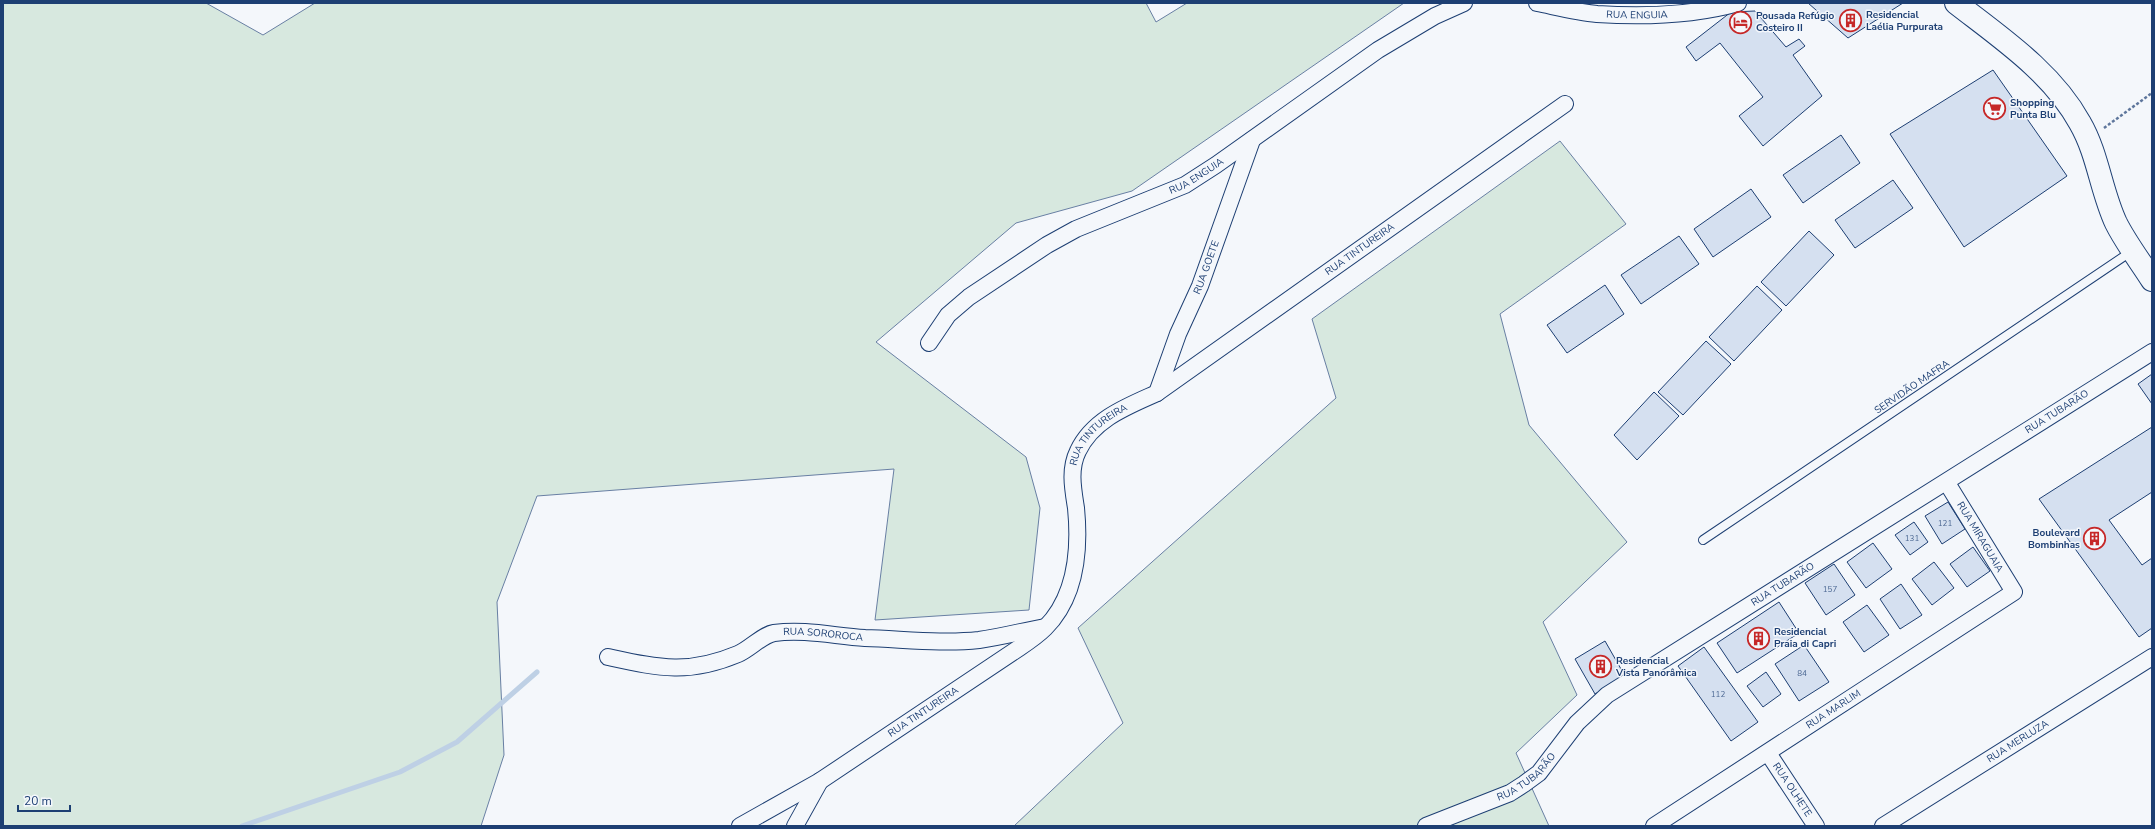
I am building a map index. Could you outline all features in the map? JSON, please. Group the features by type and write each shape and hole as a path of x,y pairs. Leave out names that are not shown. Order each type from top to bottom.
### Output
{"main road":[{"path":"1956,3 2012,48 2055,86 2070,106 2089,139 2116,222 2152,280"}],"street":[{"name":"RUA ENGUIA","path":"929,343 948,315 969,297 1048,245 1076,229 1185,184 1252,140 1378,50 1435,16 1464,3"},
{"name":"RUA ENGUIA","path":"1537,3 1596,14 1649,15 1682,14 1738,3"},
{"name":"RUA TINTUREIRA","path":"740,826 820,781 1019,648 1046,627 1058,611 1071,585 1078,557 1078,528 1072,474 1078,451 1096,427 1116,411 1157,393 1565,104"},
{"name":"RUA GOETE","path":"1157,393 1178,334 1200,286 1252,140"},
{"name":"RUA TUBARÃO","path":"1426,826 1510,793 1539,773 1577,723 1607,695 2152,352"},
{"name":"RUA MIRAGUAIA","path":"1947,482 2014,592"},
{"name":"RUA MARLIM","path":"1654,826 2014,592"},
{"name":"RUA SOROROCA","path":"608,657 658,667 688,668 713,664 740,653 772,633 817,632 863,638 947,641 979,640 1046,627"},
{"name":"RUA MERLUZA","path":"1883,826 2152,657"},
{"name":"RUA OLHETE","path":"1768,753 1816,826"},
{"path":"795,826 820,781"}],"lane":[{"name":"SERVIDÃO MAFRA","path":"1703,540 2132,250"}],"path":[{"path":"2089,139 2152,93"}],"shaded area":[{"path":"3,3 206,3 263,35 315,3 1146,3 1156,22 1187,3 1404,3 1132,191 1016,223 876,342 1026,457 1040,508 1029,610 875,620 894,469 537,496 497,602 504,755 481,826 3,826"},
{"path":"1560,141 1626,224 1500,314 1529,425 1627,542 1543,622 1577,695 1516,753 1549,826 1014,826 1123,723 1078,628 1336,398 1312,319"}],"building":[{"name":"Residencial Laélia Purpurata","path":"1808,3 1903,3 1848,38"},
{"path":"1755,11 1786,47 1799,39 1805,46 1793,55 1822,96 1763,146 1739,116 1763,97 1720,43 1696,61 1686,47 1731,12"},
{"path":"1993,70 2067,176 1964,247 1890,134"},
{"path":"1841,135 1860,163 1803,203 1783,175"},
{"path":"1893,180 1913,208 1855,248 1835,220"},
{"path":"1751,189 1771,217 1713,257 1694,229"},
{"path":"1809,231 1834,255 1786,306 1761,282"},
{"path":"1679,236 1699,264 1641,304 1621,275"},
{"path":"1605,285 1624,314 1567,353 1547,325"},
{"path":"1757,286 1782,310 1734,361 1709,337"},
{"path":"1706,341 1731,364 1683,415 1658,392"},
{"path":"2152,374 2152,404 2138,384"},
{"path":"1654,392 1679,416 1637,460 1614,435"},
{"name":"Boulevard Bombinhas","path":"2152,427 2152,492 2109,520 2142,565 2152,558 2152,628 2139,637 2039,499"},
{"path":"1948,502 1965,529 1942,544 1925,516"},
{"path":"1914,522 1928,542 1910,555 1895,535"},
{"path":"1873,543 1892,569 1866,588 1847,562"},
{"path":"1973,547 1990,571 1967,587 1950,564"},
{"path":"1934,562 1954,588 1932,605 1912,579"},
{"path":"1834,564 1855,595 1826,615 1805,583"},
{"path":"1901,584 1922,615 1900,629 1880,599"},
{"name":"Residencial Praia di Capri","path":"1779,602 1799,633 1737,673 1717,643"},
{"path":"1867,605 1889,635 1864,652 1843,622"},
{"name":"Residencial Vista Panorâmica","path":"1605,641 1625,676 1595,694 1575,659"},
{"path":"1804,645 1829,682 1799,701 1775,664"},
{"path":"1704,647 1758,722 1731,741 1678,666"},
{"path":"1766,672 1781,694 1763,707 1747,686"}],"waterway":[{"path":"242,826 400,772 457,742 537,672"}],"place":[{"name":"Residencial Laélia Purpurata","path":"1851,21"},
{"name":"Pousada Refúgio Costeiro II","path":"1740,22"},
{"name":"Shopping Punta Blu","path":"1994,109"},
{"name":"Boulevard Bombinhas","path":"2095,539"},
{"name":"Residencial Praia di Capri","path":"1758,638"},
{"name":"Residencial Vista Panorâmica","path":"1600,667"}]}
